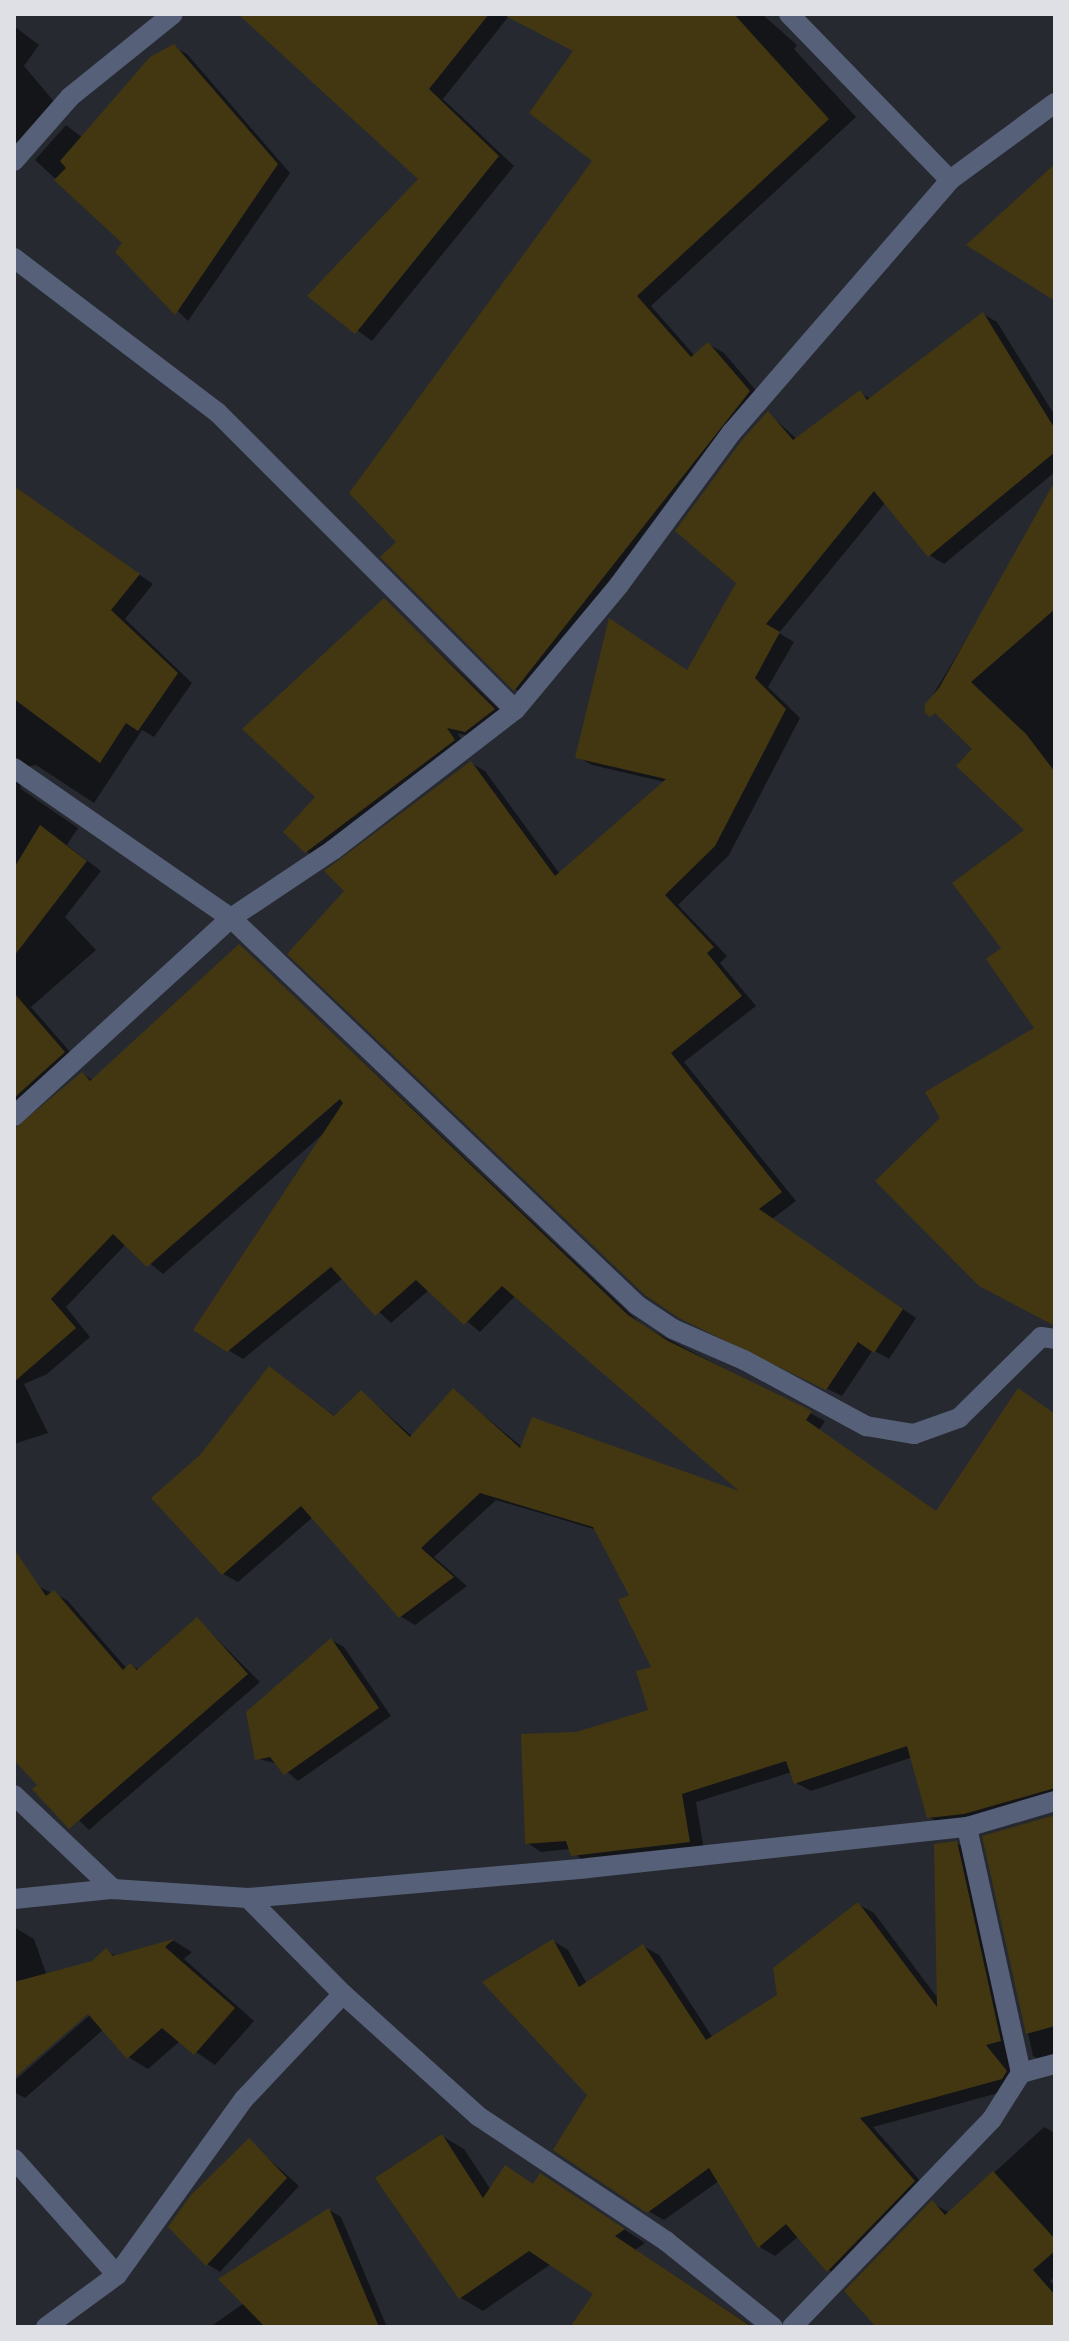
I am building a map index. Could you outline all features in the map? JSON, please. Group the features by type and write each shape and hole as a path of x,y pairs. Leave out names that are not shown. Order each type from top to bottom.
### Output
{"street":[{"path":"14,161 70,97 173,14"},
{"path":"789,14 950,180"},
{"path":"14,1116 231,918 333,850 515,710 619,585 732,432 950,180 1055,103"},
{"path":"14,258 217,412 515,710"},
{"path":"14,768 231,918 637,1305 673,1329 744,1360 866,1426 914,1434 959,1418 1041,1337 1055,1339"},
{"path":"14,1795 113,1889"},
{"path":"14,1899 113,1889 248,1898 967,1827 1055,1801"},
{"path":"967,1827 1021,2073"},
{"path":"248,1898 343,1994 478,2116 666,2241 773,2327"},
{"path":"46,2327 117,2275 244,2099 343,1994"},
{"path":"792,2327 992,2119 1021,2073 1055,2064"},
{"path":"14,2159 117,2275"}],"building":[{"path":"238,14 489,14 429,89 499,156 355,334 307,296 418,179"},
{"path":"502,14 734,14 829,119 637,296 691,357 708,342 750,391 514,691 380,557 396,542 349,493 592,161 529,113 573,51"},
{"path":"174,44 278,164 175,315 115,252 122,243 54,180 66,168 60,161 150,57"},
{"path":"1055,164 1055,301 966,245"},
{"path":"983,312 1055,429 1055,452 928,557 874,491 766,624 780,632 755,678 786,709 715,846 665,895 714,947 707,953 742,996 671,1053 782,1192 759,1209 903,1309 874,1353 858,1342 826,1390 679,1318 645,1295 287,954 344,891 324,871 471,761 555,876 666,779 575,758 609,618 687,670 736,583 675,531 742,440 768,411 793,440 860,390 867,400"},
{"path":"1055,481 1055,609 971,682 1026,734 1055,772 1055,1326 979,1286 875,1181 940,1118 925,1092 1034,1028 986,959 1001,948 952,883 1024,830 956,766 972,749 935,713 930,717 925,713 925,704 939,688"},
{"path":"14,486 140,574 111,610 178,673 138,731 126,723 100,763 14,699"},
{"path":"384,598 495,709 465,732 447,728 455,740 305,853 283,832 315,797 242,729"},
{"path":"40,825 87,861 14,956 14,868"},
{"path":"239,944 628,1315 668,1341 812,1411 806,1420 936,1511 1018,1388 1055,1414 1055,1788 964,1814 927,1818 907,1746 794,1784 786,1761 682,1794 690,1842 571,1856 566,1841 525,1844 521,1734 576,1732 648,1710 636,1671 651,1667 618,1600 629,1595 593,1527 480,1493 421,1548 454,1577 399,1618 301,1506 222,1575 151,1498 200,1455 269,1366 334,1416 361,1390 410,1437 453,1388 520,1448 532,1417 739,1491 502,1286 464,1325 416,1280 375,1316 331,1267 227,1352 193,1330 343,1103 340,1099 147,1267 113,1234 51,1299 76,1328 14,1382 14,1129 82,1072 90,1081"},
{"path":"14,993 65,1052 14,1098"},
{"path":"14,1549 46,1596 54,1590 123,1670 130,1663 137,1670 197,1617 248,1674 69,1829 32,1789 37,1785 14,1760"},
{"path":"331,1638 379,1708 284,1775 270,1757 255,1760 246,1712"},
{"path":"1055,1815 1055,2026 1026,2034 982,1836"},
{"path":"957,1841 1001,2041 986,2045 1007,2071 1002,2079 860,2118 915,2181 827,2272 786,2224 758,2248 709,2168 647,2213 553,2150 587,2095 482,1982 553,1939 579,1987 643,1944 706,2040 777,1995 773,1968 858,1902 937,2007 934,1844"},
{"path":"174,1939 165,1947 235,2008 194,2055 162,2028 127,2059 88,2014 14,2078 14,1982 92,1961 106,1948 113,1956"},
{"path":"442,2134 483,2198 505,2165 533,2184 540,2173 625,2229 615,2236 752,2327 570,2327 593,2294 529,2251 459,2299 375,2178"},
{"path":"249,2138 287,2178 206,2266 168,2227 191,2195"},
{"path":"993,2171 1055,2239 1055,2251 1033,2270 1055,2295 1055,2327 876,2327 844,2291 932,2200 945,2215"},
{"path":"329,2208 379,2327 265,2327 218,2279"}]}
